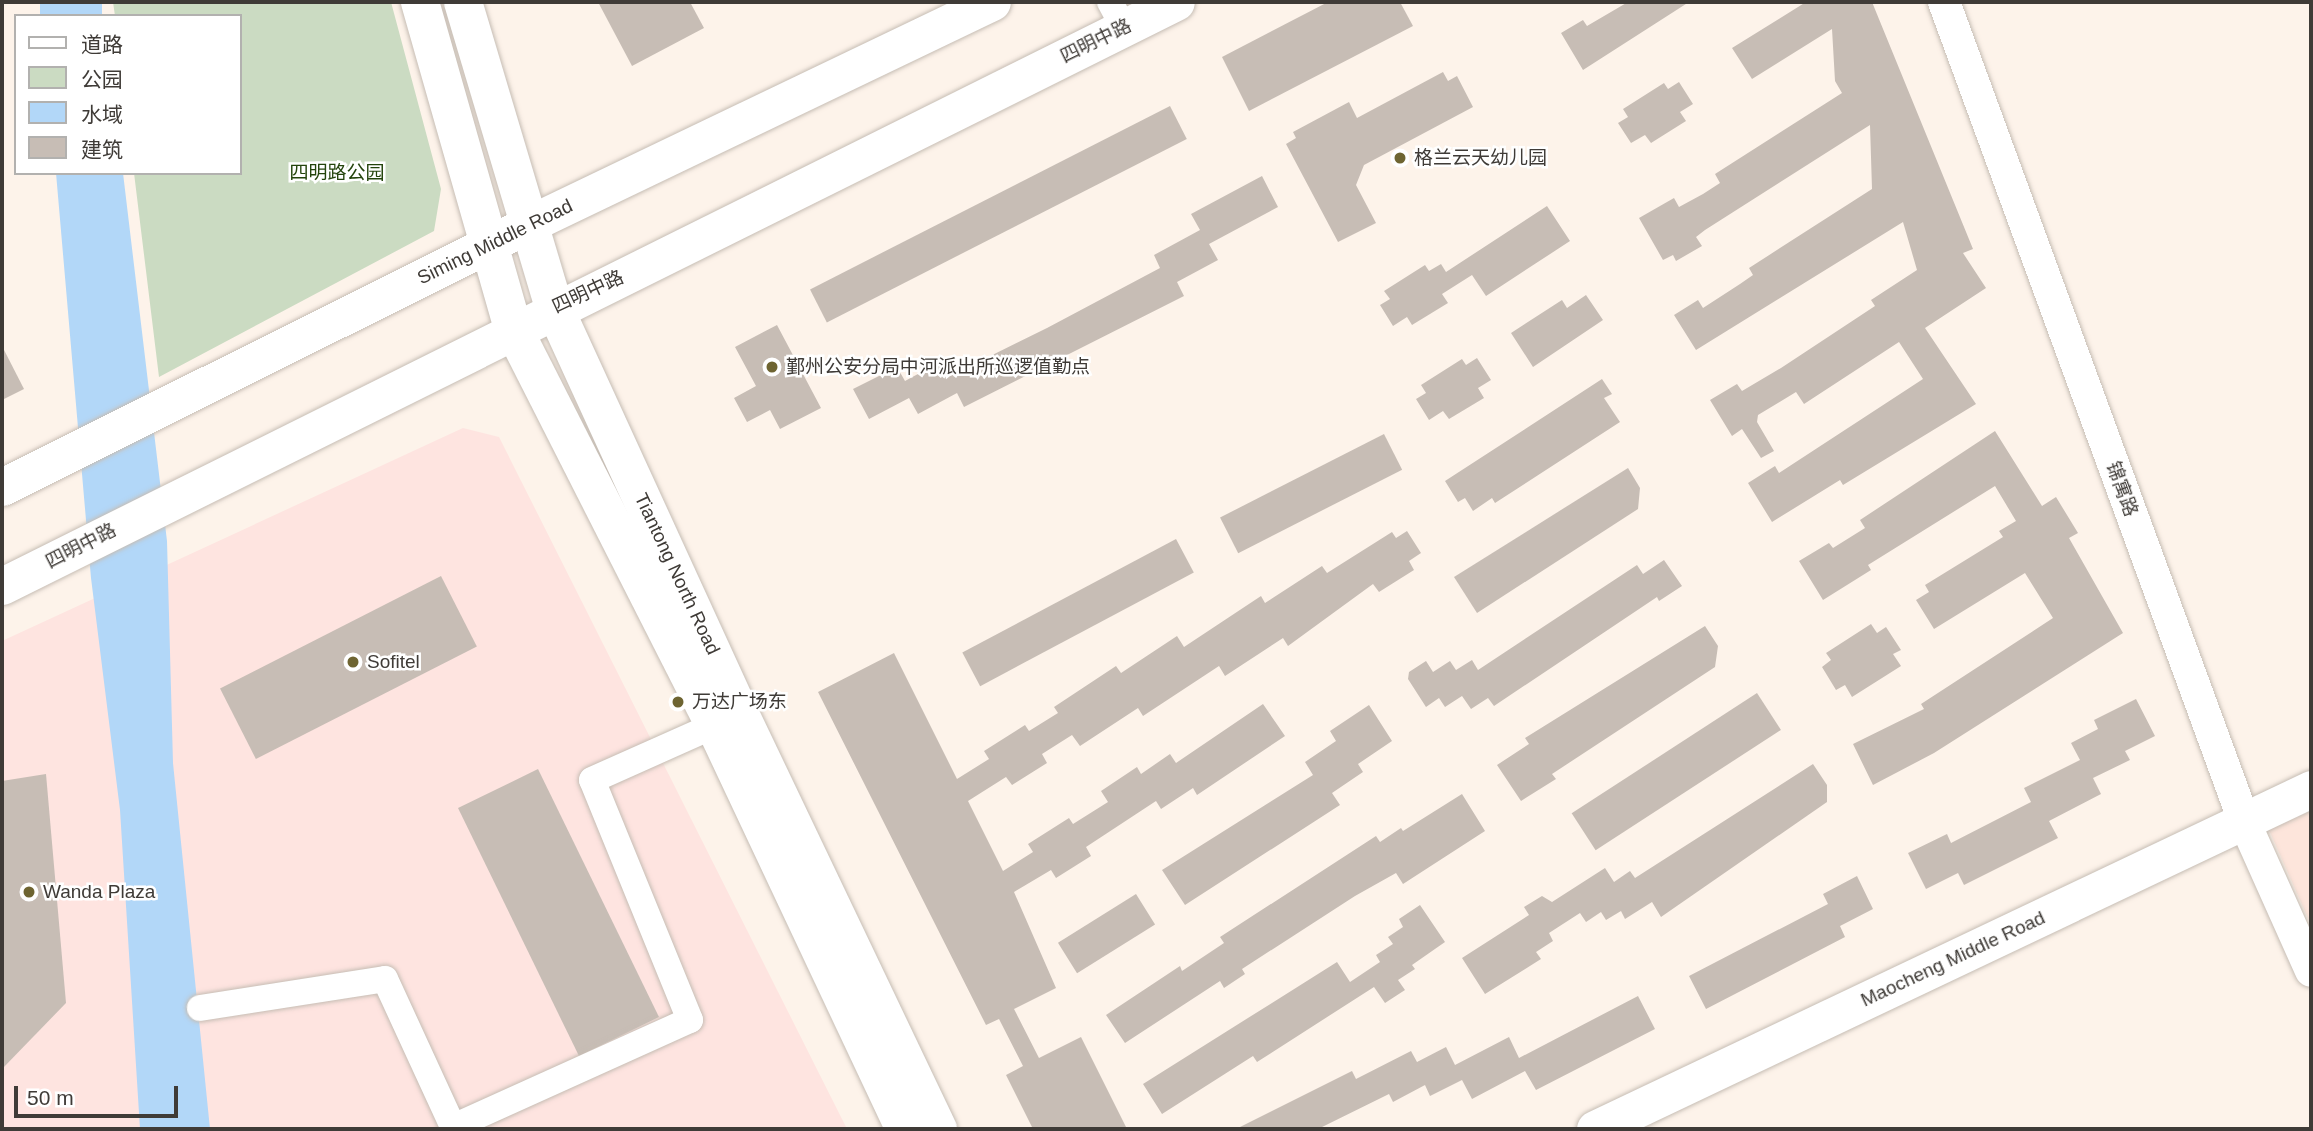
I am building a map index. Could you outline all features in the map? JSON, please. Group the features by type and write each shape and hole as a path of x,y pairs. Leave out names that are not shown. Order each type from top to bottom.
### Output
{"main road":[{"path":"420,2 513,328 727,720 905,1129"},
{"name":"Tiantong North Road","path":"463,2 554,307 727,720 938,1129"},
{"name":"Siming Middle Road","path":"2,487 531,223 992,2"},
{"name":"四明中路","path":"2,586 513,328 1117,15 1176,2"},
{"name":"Maocheng Middle Road","path":"1595,1129 2311,789"}],"street":[{"name":"锦寓路","path":"1944,2 2244,821 2311,971"},
{"path":"201,1008 385,979 453,1127 690,1020 592,780 727,720"}],"shaded area":[{"path":"463,428 499,437 847,1129 2,1129 2,641"},
{"path":"2311,811 2311,925 2269,830"}],"green space":[{"name":"四明路公园","path":"113,2 391,2 441,189 434,231 159,377 134,175 242,175 242,14 115,14"}],"water":[{"path":"40,2 102,2 102,14 40,14"},
{"path":"56,175 123,175 167,541 173,763 210,1129 140,1129 120,810 91,578"}],"building":[{"path":"598,2 690,2 704,28 632,66"},
{"path":"1328,2 1400,2 1413,26 1249,111 1222,57"},
{"path":"1628,2 1689,2 1583,70 1561,33 1583,20 1587,26"},
{"path":"1806,2 1872,2 1973,249 1963,253 1986,288 1925,328 1976,404 1843,485 1840,480 1772,522 1748,483 1775,466 1779,473 1923,379 1899,342 1804,404 1796,392 1758,415 1757,422 1774,451 1761,458 1742,429 1732,436 1710,400 1737,384 1742,391 1781,368 1875,306 1871,300 1917,270 1903,222 1696,350 1674,315 1698,300 1703,308 1753,275 1749,268 1872,189 1870,125 1705,230 1696,237 1702,246 1676,261 1673,255 1663,260 1639,218 1674,198 1679,207 1703,194 1720,183 1715,174 1842,93 1835,81 1832,29 1752,79 1732,48"},
{"path":"1443,72 1448,81 1457,76 1473,107 1364,165 1356,185 1376,223 1338,242 1286,144 1296,138 1293,132 1349,102 1357,118"},
{"path":"1679,82 1693,104 1680,112 1686,121 1651,143 1645,135 1631,143 1618,123 1628,117 1623,109 1664,83 1668,89"},
{"path":"1170,106 1187,139 827,322 810,289"},
{"path":"1262,176 1278,207 1209,244 1218,260 1177,282 1184,296 964,407 957,393 918,414 909,398 869,419 853,389 897,367 905,381 942,361 950,376 1047,328 1160,268 1154,255 1200,230 1191,214"},
{"path":"1547,206 1570,241 1486,296 1472,275 1442,294 1448,303 1412,325 1407,317 1393,326 1380,305 1390,299 1384,291 1425,265 1429,271 1441,264 1446,272"},
{"path":"1586,295 1603,320 1533,367 1511,333 1562,300 1567,308"},
{"name":"鄞州公安分局中河派出所巡逻值勤点","path":"777,325 821,408 780,429 770,410 747,422 734,398 756,386 735,347"},
{"path":"2,346 24,389 2,400"},
{"path":"1477,358 1491,380 1478,388 1484,398 1449,419 1443,411 1429,420 1416,399 1426,393 1421,385 1462,359 1466,365"},
{"path":"1602,379 1612,394 1604,398 1620,422 1495,503 1492,498 1473,511 1465,498 1458,502 1445,481"},
{"path":"1995,431 2042,506 2056,497 2078,533 2069,538 2123,633 1934,753 1873,785 1853,744 1924,709 1921,704 2053,618 2025,573 1934,629 1916,600 1929,592 1925,585 2003,537 1999,531 2016,521 1995,486 1868,565 1871,570 1823,600 1799,561 1829,543 1833,548 1865,528 1860,520"},
{"path":"1384,434 1402,470 1238,553 1220,518"},
{"path":"1628,468 1640,488 1638,509 1477,613 1454,577"},
{"path":"1407,531 1421,553 1409,561 1414,570 1379,592 1373,584 1288,646 1283,638 1225,676 1219,666 1143,716 1138,708 1080,746 1072,735 1042,754 1047,763 1012,785 1006,777 968,801 1003,871 1033,852 1028,844 1069,818 1073,824 1108,802 1101,791 1137,767 1141,774 1170,754 1176,763 1263,704 1285,736 1197,795 1193,788 1161,809 1156,801 1086,847 1091,856 1056,878 1051,870 1014,892 1056,988 1014,1009 1039,1058 1081,1037 1127,1129 1033,1129 1006,1075 1023,1066 999,1019 986,1025 818,692 894,653 957,779 989,759 984,751 1025,725 1029,731 1058,713 1054,707 1116,666 1121,673 1177,636 1184,647 1261,596 1265,603 1322,566 1327,573 1392,532 1396,538"},
{"path":"1176,539 1194,573 980,686 962,653"},
{"path":"1664,560 1682,586 1659,601 1657,597 1494,706 1488,698 1471,709 1462,696 1445,707 1439,698 1426,707 1408,679 1409,672 1426,661 1433,672 1450,661 1456,670 1472,660 1478,670 1637,565 1643,574"},
{"path":"441,576 477,646 256,759 220,689"},
{"path":"1871,624 1877,633 1886,627 1901,650 1893,654 1901,666 1852,697 1845,685 1836,690 1822,667 1831,660 1826,653"},
{"path":"1705,626 1718,646 1715,667 1552,774 1556,779 1521,801 1497,765 1529,744 1525,738"},
{"path":"1757,693 1781,730 1596,850 1572,813"},
{"path":"2136,699 2155,736 2125,751 2130,760 2093,778 2101,794 2049,821 2058,838 1964,885 1958,873 1926,889 1908,853 1947,834 1951,843 2031,802 2024,788 2080,760 2071,743 2098,729 2094,720"},
{"path":"1369,705 1392,741 1358,764 1363,772 1332,793 1340,805 1185,905 1162,870 1313,775 1305,762 1336,741 1330,731"},
{"path":"1813,764 1827,785 1827,802 1661,917 1652,902 1625,919 1621,911 1606,920 1601,912 1586,922 1580,913 1549,933 1553,941 1536,952 1541,959 1485,994 1462,958 1529,915 1524,907 1542,896 1552,902 1605,868 1614,882 1630,871 1635,878"},
{"path":"538,769 659,1017 579,1056 458,808"},
{"name":"Wanda Plaza","path":"46,774 66,1003 2,1069 2,781"},
{"path":"1462,794 1485,831 1403,884 1396,873 1355,896 1242,969 1245,974 1224,988 1220,981 1125,1043 1106,1015 1180,966 1182,971 1224,943 1220,937 1376,836 1380,842 1401,828 1403,831"},
{"path":"1857,876 1873,909 1840,926 1845,937 1706,1009 1689,976 1828,904 1823,894"},
{"path":"1136,894 1155,925 1077,973 1058,943"},
{"path":"1420,905 1445,942 1412,965 1415,969 1398,980 1405,990 1385,1003 1374,987 1257,1062 1253,1056 1162,1114 1143,1084 1337,962 1350,982 1380,962 1376,955 1393,944 1388,937 1403,927 1399,919"},
{"path":"1638,996 1655,1029 1536,1090 1525,1071 1472,1099 1462,1080 1430,1096 1425,1085 1393,1102 1389,1094 1318,1129 1236,1129 1352,1071 1356,1079 1411,1051 1417,1062 1446,1047 1455,1065 1509,1037 1519,1058"}],"place":[{"name":"格兰云天幼儿园","path":"1400,158"},
{"name":"鄞州公安分局中河派出所巡逻值勤点","path":"772,367"},
{"name":"Sofitel","path":"353,662"},
{"name":"万达广场东","path":"678,702"},
{"name":"Wanda Plaza","path":"29,892"}]}
